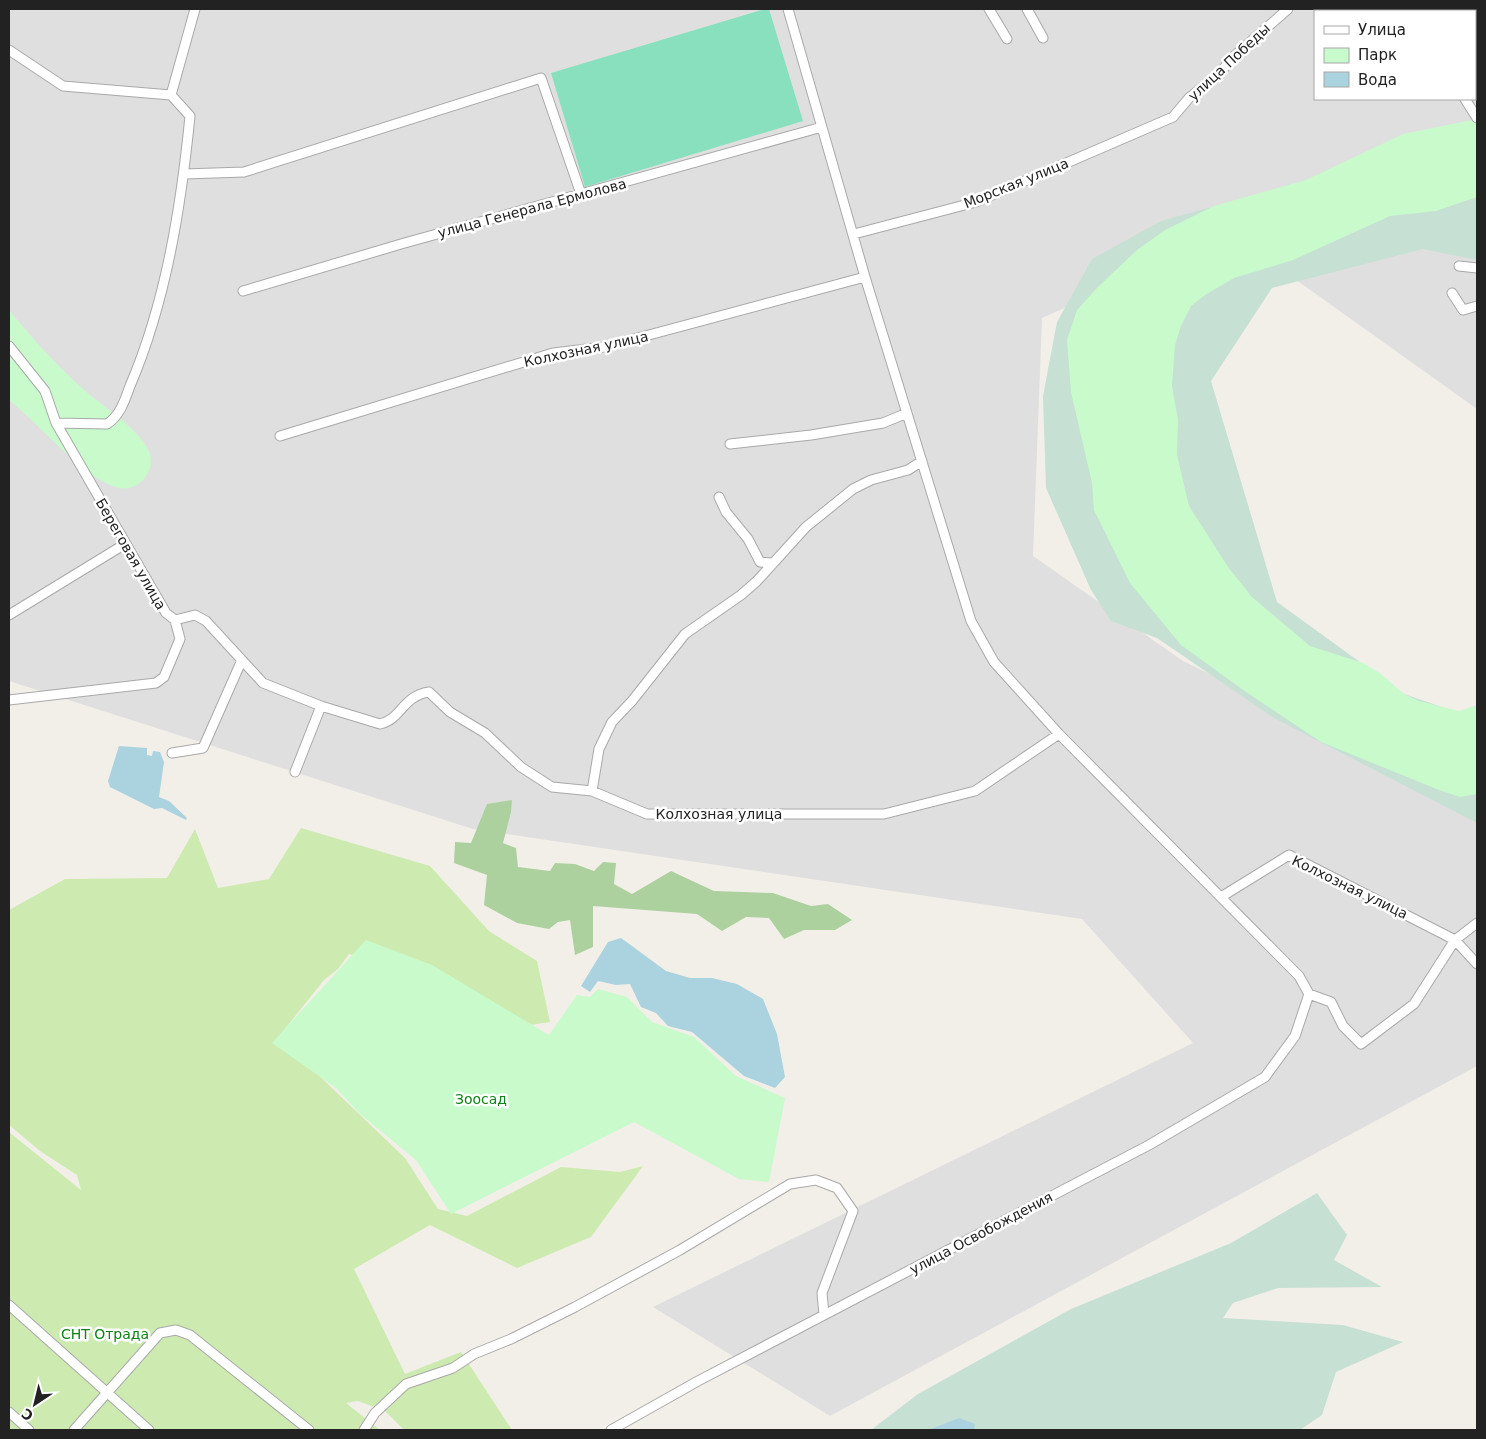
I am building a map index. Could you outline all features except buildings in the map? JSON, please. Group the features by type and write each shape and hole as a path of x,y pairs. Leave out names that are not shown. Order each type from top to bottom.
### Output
{"street":[{"path":"171,94 195,9"},
{"path":"788,9 865,277 971,622 994,662 1059,734 1299,976 1309,994 1331,1002 1343,1026 1361,1044 1414,1004 1455,940 1477,923"},
{"path":"989,9 1007,39"},
{"path":"1027,9 1043,38"},
{"name":"улица Победы","path":"1173,117 1188,98 1221,72 1231,59 1288,9"},
{"path":"9,50 63,86 171,94 190,116 184,174 164,279 146,349 122,407 114,420 107,424 56,422"},
{"path":"184,174 244,172 541,78 581,194"},
{"path":"1466,100 1477,118"},
{"name":"Морская улица","path":"854,234 976,202 1173,117"},
{"name":"улица Генерала Ермолова","path":"243,291 400,244 822,128"},
{"path":"1459,266 1477,268"},
{"name":"Колхозная улица","path":"280,436 553,353 604,347 865,277"},
{"path":"1452,293 1463,310 1477,306"},
{"name":"Береговая улица","path":"9,346 45,391 56,422 166,613 175,620 195,615 206,621 241,662 263,684 321,706"},
{"path":"730,444 811,435 884,423 907,413"},
{"path":"592,791 600,749 612,722 632,701 685,634 741,595 806,527 853,489 871,480 908,470 922,461"},
{"path":"719,497 726,512 748,539 760,562 772,563"},
{"path":"9,614 125,544"},
{"path":"9,700 156,684 164,677 180,639 175,620"},
{"path":"172,753 203,748 241,662"},
{"name":"Колхозная улица","path":"321,706 380,724 392,718 415,694 429,692 450,712 485,733 521,767 552,787 592,791 647,814 884,814 975,791 1059,734"},
{"path":"295,772 321,706"},
{"name":"Колхозная улица","path":"1221,897 1289,855 1455,940"},
{"path":"1455,940 1477,964"},
{"name":"улица Освобождения","path":"611,1430 824,1315 1149,1144 1265,1076 1295,1036 1309,994"},
{"path":"364,1430 375,1413 406,1384 453,1368 474,1354 511,1339 575,1307 680,1250 790,1184 816,1180 837,1188 853,1210 822,1293 824,1315"},
{"path":"9,1305 149,1430"},
{"path":"74,1430 160,1333 176,1330 190,1335 309,1430"},
{"path":"9,1412 29,1430"}],"shaded area":[{"path":"9,9 1477,9 1477,409 1232,234 1042,318 1033,556 1183,661 1477,804 1477,1066 830,1416 653,1307 1193,1043 1082,919 473,829 9,681"}],"green space":[{"path":"769,9 803,121 585,187 551,73"},
{"path":"1477,119 1477,197 1436,211 1390,216 1293,260 1234,278 1205,295 1191,306 1181,326 1175,345 1172,386 1178,420 1177,455 1189,506 1228,567 1252,597 1310,646 1363,663 1380,673 1404,694 1419,701 1459,711 1477,705 1477,794 1460,797 1321,742 1246,692 1181,645 1130,583 1094,510 1092,483 1071,392 1067,340 1077,310 1137,250 1165,230 1214,206 1306,180 1403,134"},
{"path":"1477,141 1477,260 1423,249 1272,288 1211,381 1277,602 1404,694 1477,719 1477,823 1274,718 1157,638 1111,621 1091,590 1046,488 1043,396 1057,322 1092,259 1161,221 1306,181"},
{"path":"9,310 64,371 84,390 123,421 144,443 151,458 151,465 145,478 137,485 121,488 102,481 75,461 9,400"},
{"path":"512,800 503,843 516,848 518,867 550,871 555,863 575,864 594,871 603,862 616,863 614,884 632,894 671,871 714,891 773,893 811,906 828,904 852,920 835,930 804,930 784,939 769,918 746,917 722,931 697,914 593,906 593,947 575,955 570,920 558,922 549,929 517,923 484,905 487,875 454,863 455,842 471,843 487,804"},
{"name":"СНТ Отрада","path":"301,828 430,866 489,931 537,961 550,1022 502,1029 404,971 349,954 338,969 324,980 276,1040 308,1065 405,1158 438,1209 467,1216 561,1167 620,1172 643,1166 591,1237 517,1268 430,1225 354,1269 405,1374 461,1352 512,1430 404,1430 385,1411 358,1401 346,1403 380,1430 9,1430 9,1132 81,1190 77,1175 40,1151 9,1125 9,910 65,879 167,878 195,829 218,888 269,879"},
{"name":"Зоосад","path":"366,940 432,965 549,1035 577,995 590,997 598,989 627,997 652,1022 694,1037 736,1076 785,1098 769,1182 739,1179 634,1122 451,1214 416,1160 360,1114 336,1088 272,1043"},
{"path":"1317,1193 1347,1235 1334,1260 1382,1287 1278,1288 1233,1303 1223,1318 1343,1325 1403,1342 1336,1372 1322,1415 1300,1430 871,1430 918,1394 1071,1309 1231,1243"}],"water":[{"path":"119,746 147,748 147,755 152,756 153,751 160,752 164,762 159,797 169,801 187,818 186,820 162,808 154,809 110,787 108,781"},
{"path":"621,938 666,971 690,978 712,978 737,984 763,999 777,1034 785,1077 775,1088 744,1076 692,1032 668,1026 656,1013 641,1007 630,984 616,985 598,981 590,992 581,986 608,942"},
{"path":"959,1418 975,1424 974,1430 928,1430"}]}
